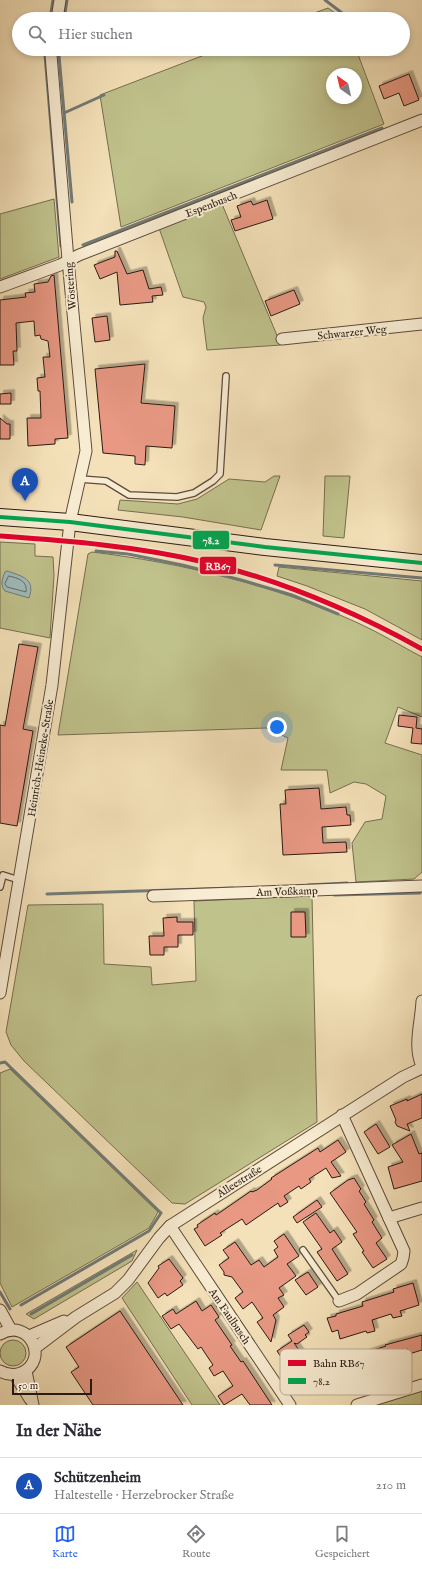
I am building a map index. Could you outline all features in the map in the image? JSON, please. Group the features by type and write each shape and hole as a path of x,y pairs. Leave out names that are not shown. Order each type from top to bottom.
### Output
{"main road":[{"path":"0,517 70,522 265,547 422,564"}],"street":[{"path":"58,12 60,0"},
{"name":"Wöstering","path":"51,56 86,451 70,522"},
{"name":"Espenbusch","path":"0,287 60,265 79,255 422,120"},
{"name":"Schwarzer Weg","path":"282,339 422,324"},
{"name":"Heinrich-Heineke-Straße","path":"0,992 52,685 70,522"},
{"name":"Am Voßkamp","path":"153,896 422,886"},
{"path":"422,1001 417,1046 422,1067"},
{"name":"Alleestraße","path":"35,1348 76,1317 115,1293 128,1280 158,1238 170,1226 342,1115 403,1077 422,1067"},
{"path":"339,1301 357,1294 401,1264 404,1251 342,1115"},
{"path":"389,1218 422,1208"},
{"name":"Am Faulbusch","path":"170,1226 280,1390"},
{"path":"0,1310 11,1330"},
{"name":"Alleestraße","path":"28,1336 76,1317"},
{"path":"0,1334 11,1330 20,1331 28,1336 35,1348 33,1363 21,1373 7,1374 0,1371"},
{"path":"21,1373 33,1405"},
{"path":"412,1388 422,1385"},
{"name":"Am Faulbusch","path":"283,1395 290,1405"},
{"path":"357,1405 390,1395"}],"lane":[{"path":"80,479 106,481 129,495 177,497 194,492 213,481 220,474 226,376"},
{"path":"0,887 2,874 19,880"},
{"path":"303,1250 339,1301"}],"green space":[{"path":"328,8 334,12 317,12"},
{"path":"202,56 359,56 384,124 121,227 100,95"},
{"path":"54,199 59,257 0,279 0,214"},
{"path":"222,204 281,345 207,350 203,318 206,307 204,302 183,297 159,228"},
{"path":"274,476 280,476 261,530 183,517 118,510 120,500 178,504 197,499 229,479 265,482"},
{"path":"325,476 350,476 344,538 323,536"},
{"path":"0,542 35,544 35,556 53,557 54,575 50,638 0,628"},
{"path":"92,552 160,562 194,569 228,577 294,597 358,623 422,657 422,717 398,707 385,743 422,755 422,872 414,879 356,882 352,843 365,822 382,819 386,796 366,784 354,782 330,793 327,770 281,770 288,738 266,728 58,735 88,554"},
{"path":"279,567 422,581 422,640 365,609 277,576"},
{"path":"312,896 317,1122 185,1204 172,1203 24,1061 11,1045 6,1032 28,905 103,904 104,964 151,967 152,985 196,981 194,901"},
{"path":"10,1069 158,1212 149,1228 12,1307 0,1283 0,1073"},
{"path":"137,1250 132,1261 34,1319 26,1314"},
{"path":"137,1282 220,1405 192,1405 122,1298"},
{"path":"13,1340 22,1344 26,1353 22,1362 13,1366 4,1362 0,1353 4,1344"},
{"path":"422,1391 422,1405 375,1405 412,1395"}],"water":[{"path":"7,571 26,579 29,582 31,592 29,598 5,591 2,586 2,582 5,572"}],"building":[{"path":"409,74 419,100 404,106 399,93 384,99 379,86"},
{"path":"267,200 273,219 235,231 231,220 241,217 237,206 251,201 253,205"},
{"path":"115,251 117,251 127,274 143,270 149,289 161,287 163,295 152,296 153,302 120,305 117,272 100,279 94,265 115,257"},
{"path":"54,275 68,438 55,439 55,444 28,446 27,418 41,418 40,391 38,391 37,378 45,377 43,357 50,357 48,341 41,339 40,335 35,336 34,321 16,323 17,351 13,351 14,365 0,365 0,300 26,297 25,293 35,292 34,284 48,282 51,276"},
{"path":"294,290 300,304 271,316 265,301"},
{"path":"107,316 110,340 95,342 92,318"},
{"path":"145,364 141,403 175,406 172,448 146,446 145,465 135,464 135,456 103,453 95,369"},
{"path":"11,393 11,404 0,404 0,394"},
{"path":"0,418 7,424 10,424 10,439 0,439"},
{"path":"19,644 38,647 23,729 33,731 17,826 0,823 0,725 5,726"},
{"path":"399,715 417,717 416,728 422,729 422,744 411,743 413,728 398,726"},
{"path":"319,788 321,809 346,807 347,815 350,815 351,825 322,827 323,843 346,842 347,852 283,855 280,804 286,804 285,790"},
{"path":"291,912 305,912 306,937 291,937"},
{"path":"177,917 177,922 193,922 193,935 178,935 178,947 164,947 164,955 150,955 149,936 164,936 163,918"},
{"path":"422,1094 422,1118 407,1124 410,1131 397,1126 390,1106 407,1099 407,1101"},
{"path":"376,1124 390,1147 378,1154 364,1132"},
{"path":"411,1134 419,1154 422,1153 422,1181 394,1189 388,1167 403,1162 392,1145"},
{"path":"338,1140 346,1152 331,1162 341,1176 332,1178 326,1168 309,1179 311,1182 301,1189 299,1186 284,1196 288,1202 280,1207 278,1203 246,1225 242,1219 220,1233 222,1235 205,1246 194,1229 198,1227 197,1225 215,1213 216,1215 251,1191 257,1190 272,1179 271,1178 318,1148 320,1152"},
{"path":"354,1178 361,1189 359,1191 366,1202 364,1204 374,1220 372,1222 382,1238 376,1243 387,1259 373,1268 362,1252 364,1251 353,1234 357,1232 330,1193 348,1180"},
{"path":"317,1200 322,1207 297,1223 293,1217"},
{"path":"316,1213 330,1233 334,1230 342,1242 332,1249 348,1274 337,1281 317,1252 322,1249 303,1222"},
{"path":"284,1234 299,1256 287,1264 296,1276 279,1288 284,1295 278,1298 284,1307 273,1315 276,1320 271,1342 257,1322 263,1318 252,1302 243,1309 235,1298 243,1292 232,1277 224,1275 224,1272 219,1265 229,1258 223,1250 235,1242 251,1265 259,1260 264,1267 278,1257 274,1250 278,1247 274,1241"},
{"path":"169,1259 183,1278 180,1281 183,1285 167,1296 165,1293 158,1298 148,1283 159,1268 158,1266"},
{"path":"308,1272 318,1287 306,1295 295,1280"},
{"path":"413,1283 419,1305 400,1311 402,1316 393,1318 391,1314 372,1320 375,1331 367,1333 366,1331 340,1339 338,1330 332,1332 327,1318 363,1306 362,1302 394,1292 393,1289"},
{"path":"196,1301 202,1311 211,1305 219,1317 215,1320 232,1345 230,1346 241,1362 243,1361 272,1405 250,1405 242,1394 224,1405 218,1396 233,1386 223,1371 214,1376 209,1368 213,1365 201,1347 198,1349 179,1324 171,1329 162,1316 173,1309 176,1314"},
{"path":"120,1311 183,1405 93,1405 71,1372 79,1367 66,1347"},
{"path":"304,1325 309,1332 305,1335 307,1337 297,1344 294,1343 298,1349 280,1349 292,1341 288,1335"},
{"path":"422,1335 422,1350 412,1353 412,1349 377,1349 386,1346 385,1345"}],"waterway":[{"path":"51,12 53,0"},
{"path":"65,12 67,0"},
{"path":"325,0 341,12"},
{"path":"45,56 61,246"},
{"path":"59,56 72,202"},
{"path":"64,113 104,95"},
{"path":"83,245 382,128"},
{"path":"96,551 128,554 182,565 241,580 292,595 338,614"},
{"path":"275,565 422,578"},
{"path":"308,885 347,883"},
{"path":"47,894 233,888"},
{"path":"334,895 420,893"},
{"path":"0,1063 5,1062 161,1213 149,1231 21,1305"},
{"path":"31,1314 132,1255"},
{"path":"0,1292 10,1309"}],"rail line":[{"name":"RB67","path":"0,536 77,542 128,548 179,556 233,569 289,587 316,598 370,622 422,649"}],"transit line":[{"name":"78.2","path":"0,517 70,522 265,547 422,563"}],"place":[{"name":"Schützenheim","path":"25,501"}]}
